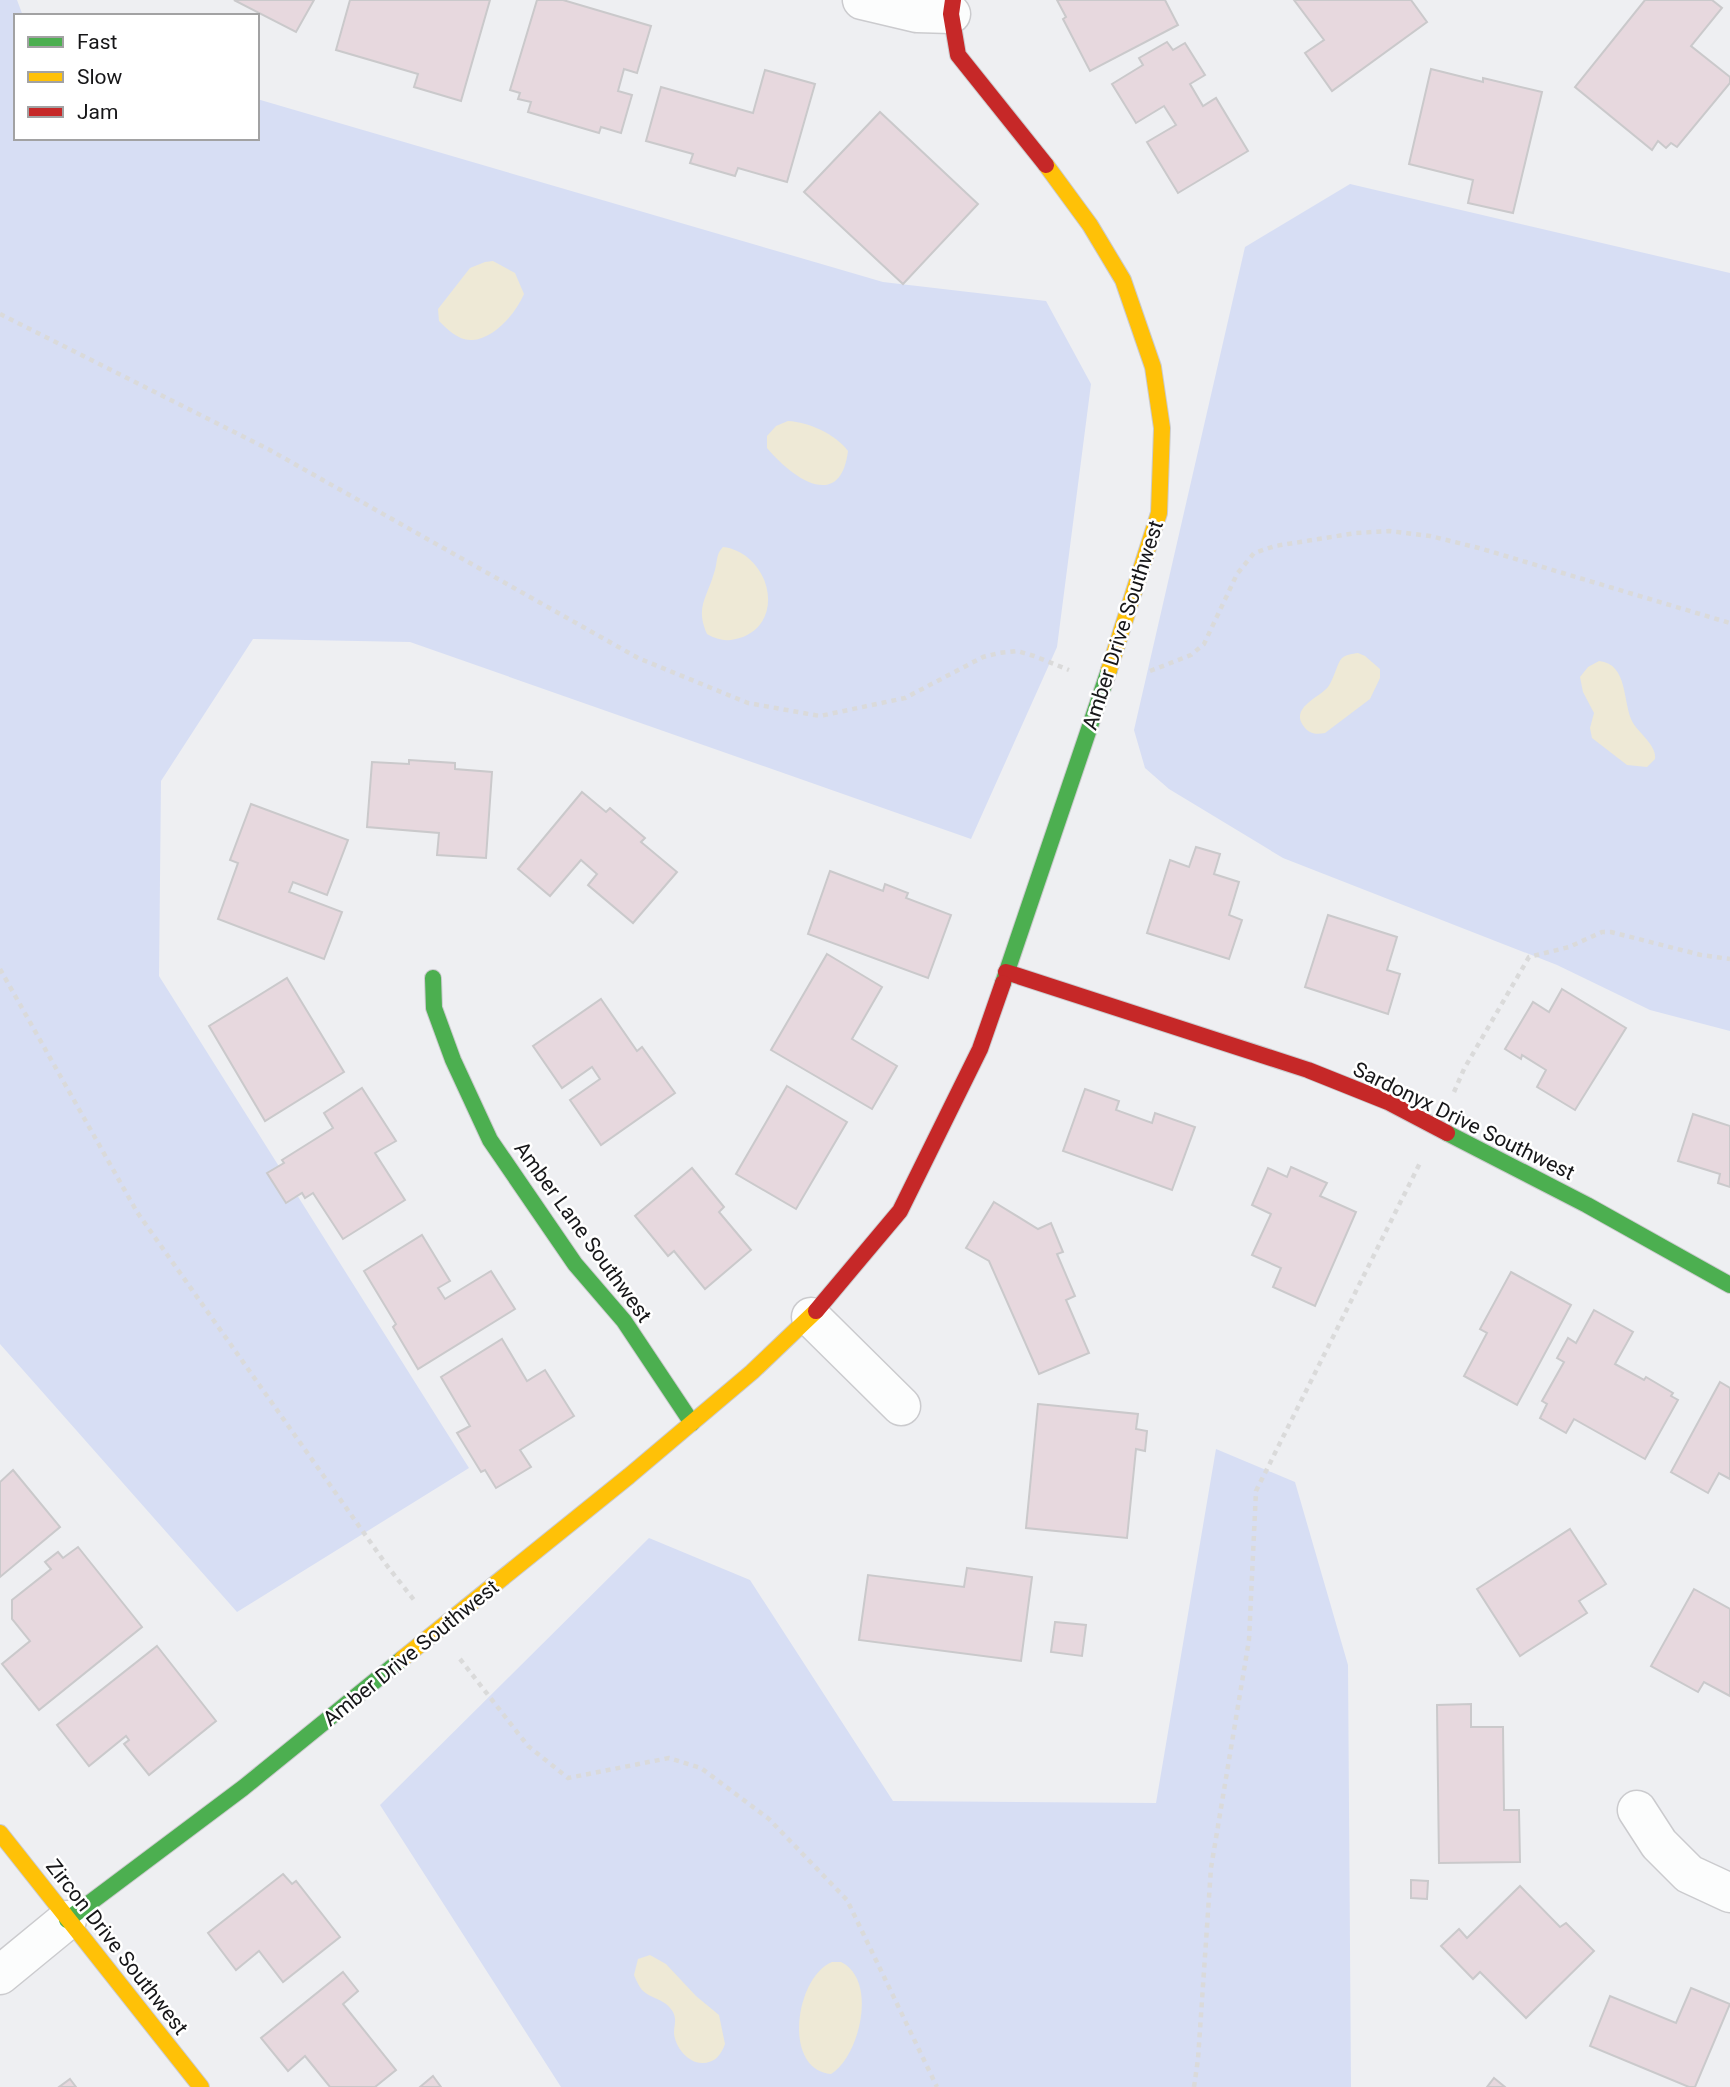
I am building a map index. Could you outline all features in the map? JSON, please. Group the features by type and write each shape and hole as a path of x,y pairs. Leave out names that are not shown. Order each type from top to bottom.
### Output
{"street":[{"name":"Amber Drive Southwest","path":"0,1975 67,1920 243,1788 752,1373 811,1317 900,1212 980,1049 1109,674 1159,513 1162,428 1153,367 1123,281 1090,225 1048,167 958,55 952,7 917,13 862,0"},
{"name":"Sardonyx Drive Southwest","path":"1006,972 1308,1070 1388,1102 1587,1205 1730,1285"},
{"name":"Amber Lane Southwest","path":"433,978 434,1008 453,1060 491,1140 575,1264 624,1321 692,1423"},
{"path":"811,1317 901,1406"},
{"path":"1637,1810 1659,1844 1689,1874 1730,1894"},
{"name":"Zircon Drive Southwest","path":"0,1833 201,2087"}],"path":[{"path":"0,314 268,449 486,574 638,657 748,704 820,716 905,698 983,657 1017,651 1067,670 1135,677 1175,662 1204,644 1237,574 1254,553 1275,546 1356,533 1389,531 1430,536 1479,548 1730,623"},
{"path":"1194,2087 1211,1868 1249,1640 1256,1491 1464,1069 1529,957 1569,947 1602,932 1611,932 1700,955 1730,959"},
{"path":"0,969 137,1212 388,1567 528,1746 568,1777 669,1758 701,1768 769,1819 847,1900 937,2087"}],"shaded area":[{"path":"0,0 17,0 22,14 14,14 14,140 259,140 259,100 883,282 1046,301 1091,384 1057,647 971,839 410,642 253,639 161,781 159,976 469,1468 237,1612 0,1344"},
{"path":"1350,184 1730,273 1730,1031 1650,1010 1557,965 1283,858 1169,789 1145,768 1134,730 1245,247"},
{"path":"1216,1449 1295,1482 1348,1665 1351,2087 561,2087 380,1805 649,1538 750,1580 893,1801 1156,1803"}],"sand":[{"path":"493,261 515,273 524,294 510,317 496,330 480,339 462,339 439,321 438,309 470,268"},
{"path":"788,421 821,430 836,439 848,451 843,470 835,481 825,485 814,484 801,478 767,448 767,436 776,426"},
{"path":"723,547 751,560 761,573 768,601 765,616 757,628 743,637 729,640 707,634 702,617 703,603"},
{"path":"1358,653 1380,669 1380,678 1370,699 1325,733 1310,732 1301,721 1302,709 1328,687 1342,658"},
{"path":"1599,661 1609,664 1620,677 1633,723 1653,749 1655,759 1647,767 1627,765 1592,738 1590,728 1594,713 1583,692 1580,677 1588,667"},
{"path":"650,1955 666,1964 696,1996 719,2015 725,2044 714,2060 707,2063 697,2062 683,2053 675,2038 673,2012 666,2004 640,1987 634,1975 638,1959"},
{"path":"832,1962 841,1962 852,1971 859,1985 862,2001 857,2035 841,2065 831,2074 815,2069 805,2057 800,2041 799,2022 809,1985 819,1971"}],"building":[{"path":"234,0 314,0 296,32"},
{"path":"350,0 490,0 461,101 414,87 418,74 336,50"},
{"path":"537,0 563,0 651,26 637,73 624,69 618,91 632,95 621,133 601,127 599,133 528,112 531,102 518,99 520,93 510,90"},
{"path":"1057,0 1165,0 1178,25 1090,71 1063,19 1066,17"},
{"path":"1294,0 1411,0 1427,22 1332,91 1305,53 1324,40"},
{"path":"1645,0 1712,0 1722,8 1691,46 1730,77 1730,83 1677,147 1671,143 1666,148 1658,141 1652,150 1575,87"},
{"path":"1167,42 1173,50 1185,43 1205,75 1190,84 1203,106 1216,98 1248,151 1178,193 1147,142 1176,125 1164,106 1136,123 1112,84 1143,65 1139,58"},
{"path":"1431,69 1483,82 1483,78 1542,92 1513,213 1468,203 1473,180 1409,164"},
{"path":"765,70 815,84 787,182 738,168 735,176 690,163 693,154 646,141 661,87 753,113"},
{"path":"880,112 978,204 903,284 804,192"},
{"path":"409,760 455,763 455,769 492,772 486,858 437,855 439,833 367,827 372,762 409,764"},
{"path":"582,792 606,812 610,808 645,838 641,842 677,872 633,923 588,885 597,874 581,860 550,896 518,869"},
{"path":"251,804 348,840 327,895 293,882 289,892 342,912 324,959 218,919 238,863 230,860"},
{"path":"1196,847 1220,854 1214,874 1239,882 1229,915 1242,920 1229,959 1147,933 1170,860 1189,867"},
{"path":"830,871 883,891 885,884 908,893 906,898 951,915 928,978 808,934"},
{"path":"1328,915 1397,937 1387,970 1400,974 1388,1014 1305,987"},
{"path":"827,954 882,987 852,1039 897,1066 872,1109 771,1050"},
{"path":"287,978 344,1072 265,1121 209,1026"},
{"path":"1562,989 1626,1028 1575,1110 1537,1087 1546,1070 1522,1055 1521,1059 1505,1049 1533,1002 1549,1012"},
{"path":"601,999 637,1051 642,1047 675,1093 601,1145 570,1100 600,1079 592,1067 562,1088 533,1046"},
{"path":"787,1086 847,1122 796,1209 736,1174"},
{"path":"362,1088 396,1141 375,1153 405,1200 343,1239 313,1193 305,1198 302,1193 286,1203 267,1173 284,1163 282,1160 333,1128 324,1113"},
{"path":"1085,1089 1119,1101 1116,1110 1152,1123 1155,1113 1195,1127 1172,1190 1063,1151"},
{"path":"1693,1114 1730,1126 1730,1187 1718,1183 1720,1174 1678,1161"},
{"path":"1291,1167 1327,1183 1320,1196 1356,1212 1315,1306 1273,1287 1281,1268 1252,1255 1271,1214 1252,1205 1268,1168 1287,1177"},
{"path":"692,1168 724,1207 719,1212 751,1250 705,1289 674,1251 668,1256 635,1216"},
{"path":"994,1202 1038,1229 1051,1223 1063,1252 1057,1254 1075,1296 1066,1300 1089,1353 1039,1374 989,1261 966,1248"},
{"path":"422,1235 450,1281 438,1288 445,1299 491,1271 515,1309 418,1369 393,1327 396,1324 364,1271"},
{"path":"1511,1272 1571,1305 1517,1405 1464,1376 1487,1333 1480,1329"},
{"path":"1594,1310 1633,1332 1615,1364 1644,1380 1646,1377 1673,1393 1671,1396 1678,1400 1645,1459 1574,1419 1566,1433 1540,1418 1547,1404 1542,1401 1564,1362 1557,1358 1568,1338 1576,1343"},
{"path":"502,1339 527,1381 545,1370 574,1416 520,1450 531,1467 496,1488 485,1470 481,1472 457,1433 470,1426 441,1377"},
{"path":"1720,1382 1730,1388 1730,1479 1719,1473 1708,1493 1671,1472"},
{"path":"1038,1404 1138,1414 1136,1429 1147,1431 1145,1451 1136,1449 1127,1538 1026,1528"},
{"path":"13,1470 60,1527 0,1577 0,1482"},
{"path":"1570,1529 1606,1584 1579,1601 1587,1613 1520,1656 1477,1589"},
{"path":"78,1547 142,1627 39,1710 2,1664 30,1641 12,1619 12,1600 51,1569 45,1562 58,1552 63,1558"},
{"path":"967,1568 1032,1577 1021,1661 859,1640 868,1575 964,1587"},
{"path":"1694,1589 1730,1609 1730,1696 1704,1682 1698,1692 1651,1666"},
{"path":"1055,1622 1086,1625 1082,1656 1051,1652"},
{"path":"157,1646 216,1721 149,1775 124,1744 129,1740 126,1736 89,1766 57,1725"},
{"path":"1471,1704 1471,1727 1503,1727 1504,1810 1519,1810 1520,1862 1439,1863 1437,1705"},
{"path":"283,1874 292,1884 296,1881 340,1937 283,1982 259,1951 236,1970 208,1933"},
{"path":"1411,1880 1428,1881 1427,1899 1411,1898"},
{"path":"1520,1886 1560,1927 1566,1923 1594,1951 1526,2018 1480,1972 1473,1979 1441,1946 1459,1929 1467,1938"},
{"path":"343,1972 358,1991 343,2004 396,2070 375,2087 330,2087 305,2056 288,2071 261,2038"},
{"path":"1691,1988 1730,2004 1695,2087 1689,2087 1590,2046 1610,1996 1676,2023"},
{"path":"433,2076 441,2087 420,2087"},
{"path":"1494,2078 1505,2087 1487,2087"},
{"path":"70,2079 76,2087 59,2087"}],"traffic: fast":[{"path":"1003,983 1109,670"},
{"path":"433,978 434,1008 453,1060 490,1140 575,1264 624,1321 692,1423"},
{"path":"1447,1133 1587,1205 1730,1285"},
{"path":"67,1920 243,1788 402,1659"}],"traffic: slow":[{"path":"1046,165 1090,225 1123,280 1153,367 1162,428 1159,513 1109,670"},
{"path":"402,1659 629,1476 752,1372 816,1311"},
{"path":"0,1833 201,2087"}],"traffic: jam":[{"path":"953,0 951,14 958,55 1046,165"},
{"path":"1006,972 1308,1070 1388,1102 1447,1133"},
{"path":"816,1311 900,1211 980,1049 1003,983"}]}
